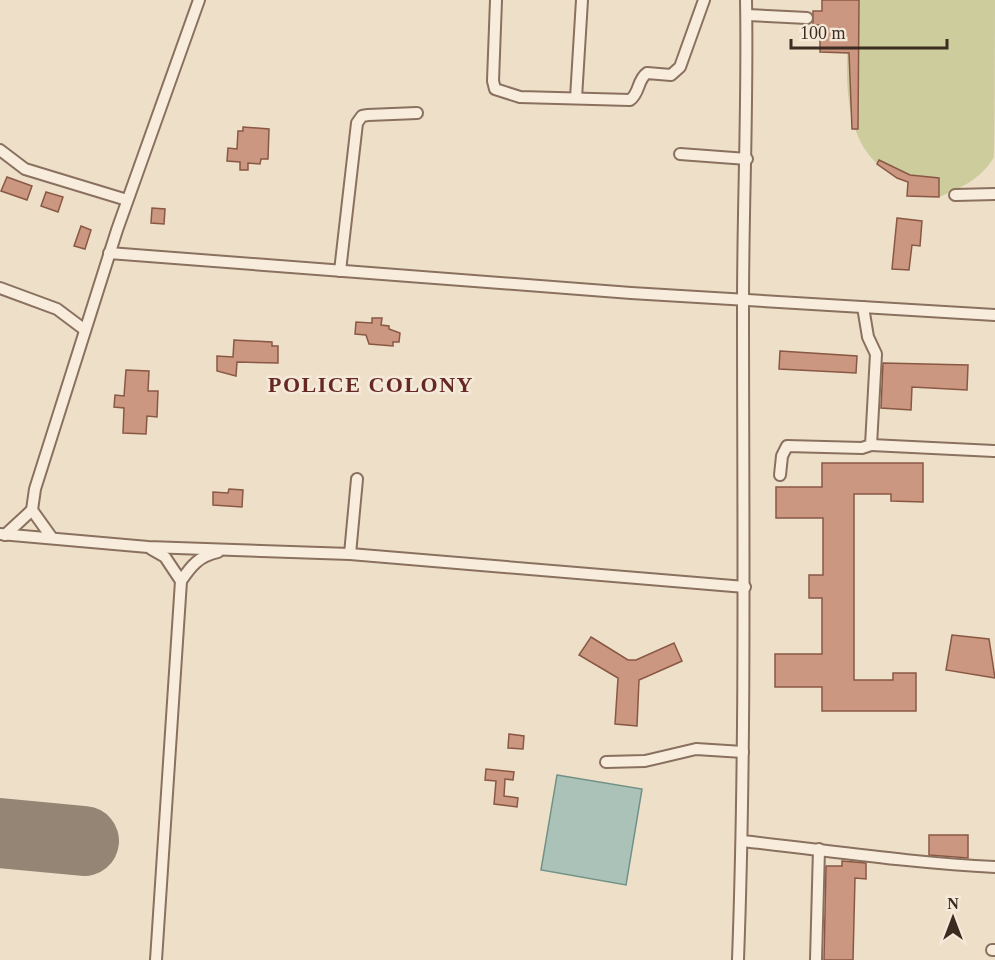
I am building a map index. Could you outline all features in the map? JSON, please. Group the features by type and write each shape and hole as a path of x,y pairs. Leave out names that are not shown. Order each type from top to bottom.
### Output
{"street":[{"path":"3,535 32,510 35,489 109,253 199,0"},
{"path":"496,0 493,87 500,92 520,97 630,100 635,97 647,73 665,76 675,73 680,67 704,0"},
{"path":"576,98 582,0"},
{"path":"738,960 745,587 743,301 747,159 746,0"},
{"path":"747,15 807,18"},
{"path":"340,271 357,123 362,116 368,115 417,113"},
{"path":"0,150 25,169 127,200"},
{"path":"680,154 747,159"},
{"path":"955,195 995,194"},
{"path":"109,253 743,301 995,315"},
{"path":"0,288 57,309 85,330"},
{"path":"863,307 868,337 876,354 871,445"},
{"path":"780,475 782,456 787,446 862,448 871,445 994,451"},
{"path":"350,554 357,479"},
{"path":"32,510 52,538"},
{"path":"3,535 148,547 350,554 745,587"},
{"path":"148,547 165,557 181,581"},
{"path":"156,960 181,581 191,565 207,554 228,549"},
{"path":"606,762 645,760 696,749 743,752"},
{"path":"742,841 935,864 995,867"},
{"path":"816,960 819,849"}],"green space":[{"path":"849,0 995,0 994,157 970,182 939,197 888,172 866,151 857,133 848,89"}],"shaded area":[{"path":"557,775 642,789 626,885 541,870"}],"building":[{"path":"822,0 859,0 858,129 852,129 849,53 820,52 820,25 813,25 813,11 822,11"},
{"path":"243,127 269,129 268,159 261,159 260,164 248,163 248,170 240,170 240,162 227,161 228,148 237,149 238,131 243,131"},
{"path":"879,160 910,175 939,178 939,197 907,196 908,182 897,178 877,164"},
{"path":"7,177 32,186 27,200 1,191"},
{"path":"46,192 63,197 58,212 41,206"},
{"path":"152,208 165,209 164,224 151,223"},
{"path":"897,218 922,221 920,246 912,245 909,270 892,269"},
{"path":"81,226 91,230 85,249 74,246"},
{"path":"372,318 382,318 381,325 389,326 389,329 400,333 399,342 393,342 393,346 369,344 366,335 355,334 356,322 372,323"},
{"path":"234,340 272,342 272,346 278,346 278,363 237,362 236,376 217,371 217,356 233,357"},
{"path":"780,351 857,356 856,373 779,369"},
{"path":"883,363 968,365 967,390 912,387 911,410 881,408"},
{"path":"126,370 149,371 148,391 158,391 157,417 147,416 146,434 123,433 124,408 114,407 115,395 124,396"},
{"path":"822,463 923,463 923,502 891,501 891,494 854,494 854,680 893,680 893,673 916,673 916,711 822,711 822,687 775,687 775,654 822,654 822,598 809,598 809,575 823,575 823,518 776,518 776,487 822,487"},
{"path":"229,489 243,490 242,507 213,505 213,492 228,493"},
{"path":"952,635 989,639 995,678 946,670"},
{"path":"591,637 628,660 636,660 674,643 682,661 639,680 637,726 615,724 618,678 579,655"},
{"path":"509,734 524,736 523,749 508,748"},
{"path":"486,769 514,772 513,780 505,779 504,796 518,798 517,807 494,804 496,781 485,780"},
{"path":"929,835 968,835 968,858 929,855"},
{"path":"842,861 866,863 866,879 855,878 853,960 824,960 826,866 842,866"}],"runway":[{"path":"0,833 84,841"}],"district":[{"name":"POLICE COLONY","path":"371,384"}]}
